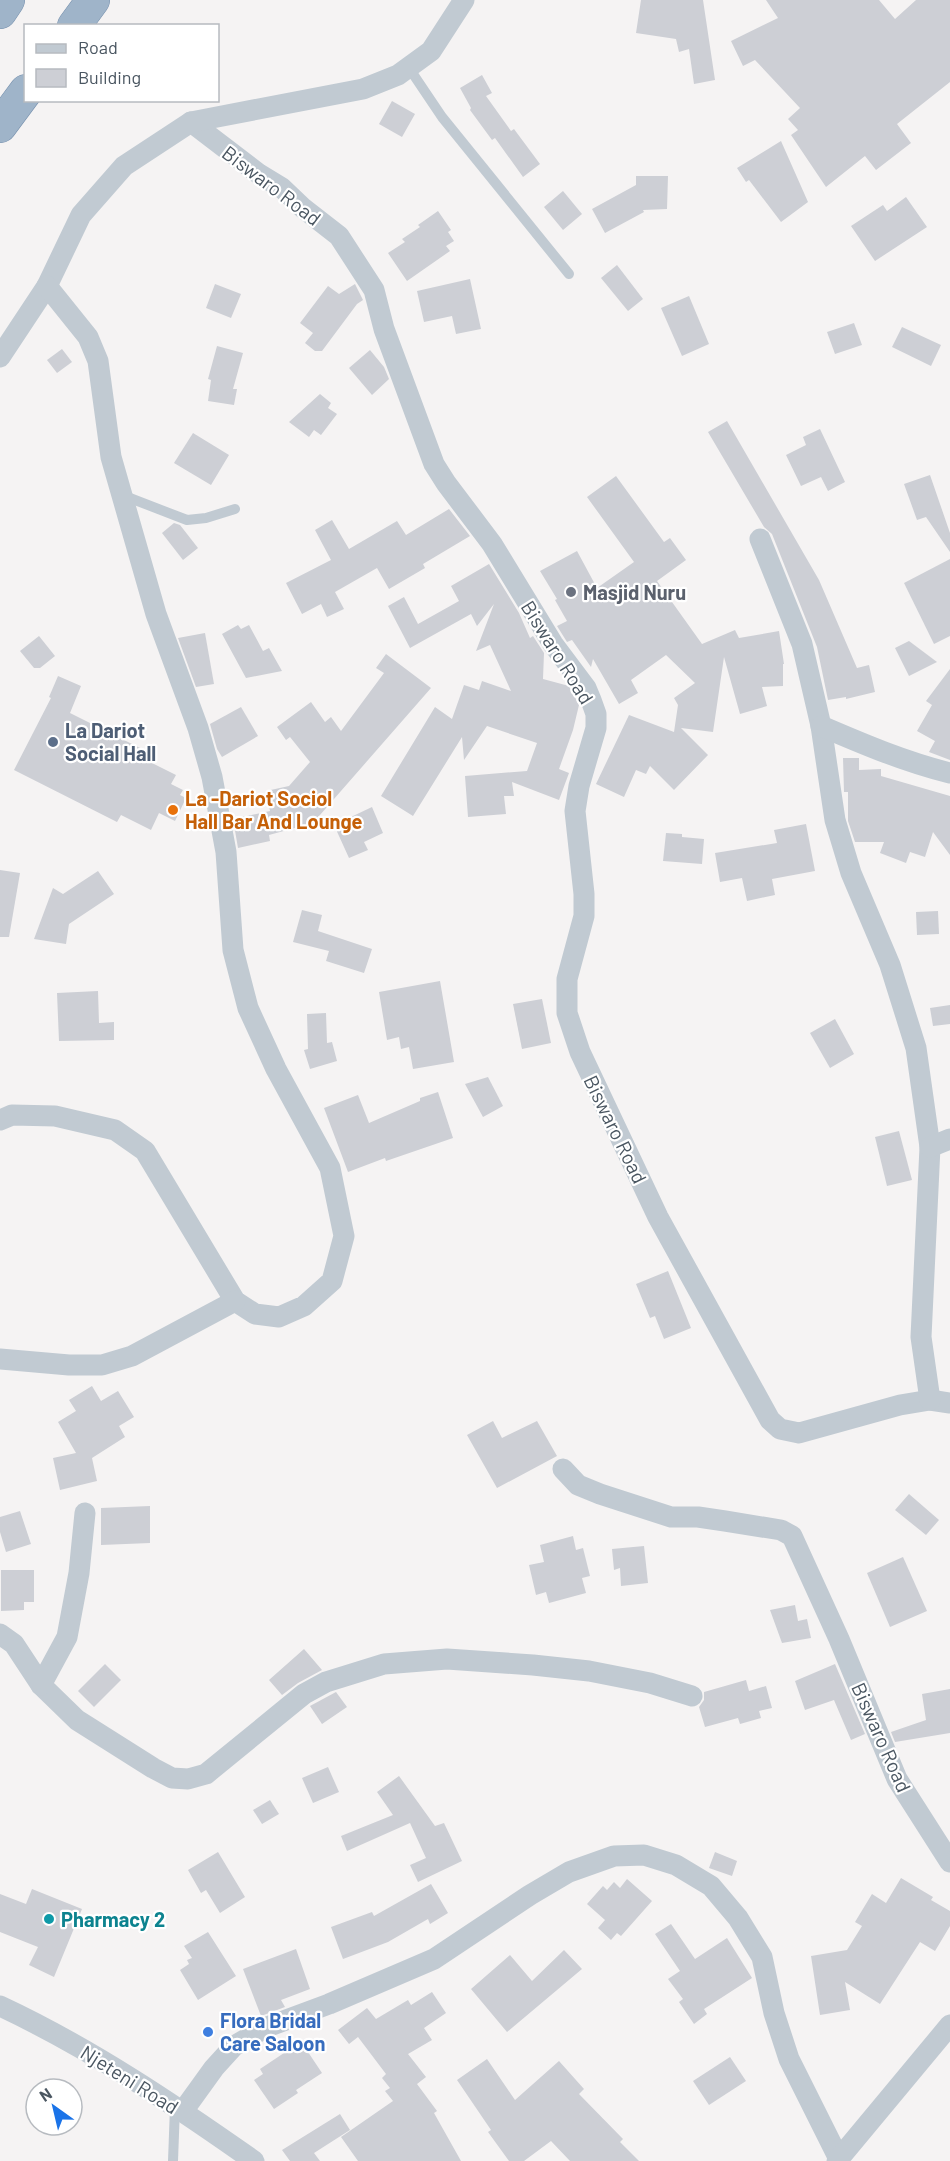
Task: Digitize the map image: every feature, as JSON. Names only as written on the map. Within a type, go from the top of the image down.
[{"type":"highway","points":[[0,12],[8,0]]},
{"type":"highway","points":[[75,24],[93,0]]},
{"type":"highway","points":[[0,126],[24,94]]},
{"type":"street","points":[[0,357],[46,285],[81,215],[124,166],[191,122],[363,89],[399,75],[431,51],[464,0]]},
{"type":"street","name":"Biswaro Road","points":[[191,122],[259,174],[282,188],[339,236],[374,290],[384,329],[434,464],[492,544],[553,644],[586,688],[596,714],[596,728],[574,811],[584,894],[584,916],[567,979],[567,1013],[579,1052],[658,1217],[770,1420],[780,1429],[799,1432],[900,1405],[940,1401]]},
{"type":"street","points":[[0,1120],[12,1115],[55,1116],[115,1130],[145,1151],[235,1301],[255,1314],[279,1317],[304,1306],[332,1281],[344,1236],[330,1168],[276,1069],[248,1008],[233,950],[226,852],[212,777],[198,728],[156,614],[111,457],[98,361],[88,337],[46,285]]},
{"type":"street","points":[[760,539],[802,644],[821,726],[835,820],[851,873],[890,965],[916,1048],[930,1147],[921,1337],[940,1401]]},
{"type":"street","points":[[821,726],[873,749],[920,766],[950,773]]},
{"type":"street","points":[[930,1147],[950,1139]]},
{"type":"street","points":[[0,1359],[69,1365],[102,1365],[132,1356],[235,1301]]},
{"type":"street","name":"Biswaro Road","points":[[563,1469],[578,1485],[671,1517],[698,1517],[725,1521],[781,1530],[792,1536],[839,1639],[897,1779],[950,1862]]},
{"type":"street","points":[[41,1685],[66,1637],[79,1573],[85,1513]]},
{"type":"street","points":[[0,1634],[14,1644],[41,1685],[77,1720],[172,1778],[189,1779],[206,1774],[304,1694],[326,1682],[384,1664],[447,1659],[533,1665],[610,1675],[650,1683],[692,1696]]},
{"type":"street","points":[[179,2109],[234,2046],[267,2027],[329,2004],[434,1959],[569,1872],[614,1856],[644,1855],[676,1865],[711,1886],[738,1918],[762,1957],[774,2013],[789,2059],[838,2160],[950,2025]]},
{"type":"street","name":"Njeteni Road","points":[[0,2006],[47,2028],[179,2109],[254,2161]]},
{"type":"lane","points":[[409,68],[442,117],[569,274]]},
{"type":"lane","points":[[122,495],[187,520],[206,518],[235,509]]},
{"type":"lane","points":[[173,2161],[179,2109]]},
{"type":"building","points":[[641,0],[703,0],[715,80],[694,84],[689,49],[679,52],[676,39],[636,33]]},
{"type":"building","points":[[766,0],[879,0],[895,19],[916,0],[950,0],[950,82],[897,124],[911,143],[876,170],[865,156],[826,187],[791,135],[798,130],[788,119],[800,108],[755,60],[743,66],[731,41],[778,18]]},
{"type":"building","points":[[482,75],[492,93],[486,96],[511,131],[514,129],[540,164],[523,177],[495,138],[492,140],[470,110],[460,88]]},
{"type":"building","points":[[392,101],[415,114],[402,137],[379,124]]},
{"type":"building","points":[[781,141],[808,202],[781,222],[749,180],[746,182],[737,168]]},
{"type":"building","points":[[636,176],[668,176],[667,209],[643,210],[644,212],[605,233],[592,209],[636,185]]},
{"type":"building","points":[[563,191],[582,214],[563,230],[544,207]]},
{"type":"building","points":[[906,197],[927,227],[875,261],[851,226],[883,205],[887,211]]},
{"type":"building","points":[[438,211],[451,230],[448,232],[454,241],[446,246],[450,251],[407,281],[388,253],[405,242],[402,239]]},
{"type":"building","points":[[617,265],[643,299],[628,311],[601,278]]},
{"type":"building","points":[[470,279],[481,329],[456,334],[452,316],[424,322],[417,291]]},
{"type":"building","points":[[215,284],[241,294],[231,318],[206,308]]},
{"type":"building","points":[[355,284],[363,300],[357,304],[322,351],[315,351],[305,343],[313,333],[300,323],[328,286],[339,294]]},
{"type":"building","points":[[689,296],[709,344],[682,356],[661,308]]},
{"type":"building","points":[[854,323],[862,345],[835,354],[827,332]]},
{"type":"building","points":[[902,327],[941,345],[931,366],[892,347]]},
{"type":"building","points":[[217,346],[243,353],[233,389],[237,389],[234,405],[208,401],[211,380],[208,379]]},
{"type":"building","points":[[62,349],[72,362],[57,373],[47,360]]},
{"type":"building","points":[[370,350],[384,367],[389,379],[372,395],[349,368]]},
{"type":"building","points":[[320,394],[331,403],[328,408],[337,414],[321,435],[314,430],[309,437],[289,422]]},
{"type":"building","points":[[727,421],[819,580],[857,668],[869,665],[875,692],[846,699],[846,697],[828,700],[817,647],[772,534],[764,527],[708,432]]},
{"type":"building","points":[[820,429],[845,482],[828,491],[821,477],[801,486],[786,455],[806,445],[803,437]]},
{"type":"building","points":[[193,433],[229,455],[211,485],[174,463]]},
{"type":"building","points":[[930,475],[950,533],[950,552],[926,517],[917,520],[904,484]]},
{"type":"building","points":[[616,476],[664,542],[670,538],[686,560],[657,581],[702,644],[735,630],[739,638],[779,631],[784,664],[783,686],[762,687],[767,706],[740,714],[724,657],[713,732],[681,728],[708,755],[674,790],[650,766],[646,774],[636,770],[624,797],[596,784],[629,715],[674,732],[678,705],[674,698],[695,683],[666,655],[631,680],[638,693],[619,704],[593,659],[591,667],[572,640],[567,642],[557,626],[567,621],[540,571],[577,551],[597,588],[634,562],[587,497]]},
{"type":"building","points":[[449,509],[470,536],[423,564],[425,568],[389,589],[377,568],[335,592],[344,609],[327,617],[321,604],[302,614],[286,583],[331,560],[315,530],[332,520],[349,549],[397,521],[406,535]]},
{"type":"building","points":[[174,523],[180,525],[198,548],[183,560],[162,533]]},
{"type":"building","points":[[950,559],[950,636],[934,644],[904,583]]},
{"type":"building","points":[[489,564],[519,613],[530,638],[533,636],[544,653],[543,679],[569,686],[579,705],[559,769],[569,773],[559,800],[512,782],[514,796],[504,796],[506,814],[468,817],[465,776],[527,771],[537,743],[487,726],[464,760],[462,737],[413,816],[381,796],[435,707],[452,719],[464,685],[479,690],[482,681],[511,691],[490,645],[476,651],[494,604],[477,626],[471,614],[410,648],[388,606],[404,597],[418,624],[459,601],[451,586]]},
{"type":"building","points":[[238,625],[241,629],[249,625],[263,651],[269,648],[282,671],[246,678],[222,634]]},
{"type":"building","points":[[205,633],[214,684],[196,687],[178,638]]},
{"type":"building","points":[[39,636],[55,656],[40,668],[34,668],[20,651]]},
{"type":"building","points":[[909,641],[937,662],[909,676],[895,648]]},
{"type":"building","points":[[386,654],[431,688],[313,823],[269,835],[270,841],[238,848],[233,819],[270,811],[266,791],[289,786],[310,762],[290,737],[286,740],[277,727],[311,702],[325,722],[331,717],[341,731],[384,673],[376,668]]},
{"type":"building","points":[[950,669],[950,760],[929,752],[935,741],[917,731],[932,705],[926,701]]},
{"type":"building","points":[[58,676],[81,686],[70,713],[152,754],[148,761],[176,775],[171,784],[183,790],[180,795],[186,798],[175,821],[159,813],[151,830],[121,815],[117,822],[14,770],[51,698],[49,697]]},
{"type":"building","points":[[241,707],[258,736],[222,757],[217,749],[210,724]]},
{"type":"building","points":[[843,758],[859,758],[859,770],[881,769],[881,776],[950,796],[950,855],[933,832],[925,857],[910,852],[906,863],[880,853],[884,842],[855,842],[848,821],[848,792],[844,792]]},
{"type":"building","points":[[372,807],[383,833],[364,842],[368,850],[349,858],[334,825]]},
{"type":"building","points":[[806,824],[815,871],[772,879],[775,895],[747,901],[742,878],[720,882],[715,853],[777,843],[774,830]]},
{"type":"building","points":[[666,833],[704,839],[702,864],[663,861]]},
{"type":"building","points":[[0,870],[20,873],[9,937],[0,937]]},
{"type":"building","points":[[98,871],[114,894],[69,924],[66,944],[34,939],[53,888],[63,894]]},
{"type":"building","points":[[302,910],[322,915],[318,931],[372,949],[364,973],[326,961],[329,951],[293,942]]},
{"type":"building","points":[[938,911],[939,934],[917,935],[916,912]]},
{"type":"building","points":[[440,981],[454,1062],[413,1069],[409,1047],[401,1049],[399,1037],[387,1040],[379,992]]},
{"type":"building","points":[[98,991],[99,1023],[114,1022],[114,1040],[59,1041],[57,993]]},
{"type":"building","points":[[542,999],[551,1043],[522,1049],[513,1004]]},
{"type":"building","points":[[950,1005],[950,1024],[933,1026],[930,1008]]},
{"type":"building","points":[[326,1013],[327,1043],[332,1042],[337,1061],[310,1069],[304,1050],[308,1049],[307,1014]]},
{"type":"building","points":[[835,1019],[854,1054],[830,1068],[810,1033]]},
{"type":"building","points":[[488,1077],[503,1106],[483,1117],[465,1084]]},
{"type":"building","points":[[438,1092],[453,1138],[386,1161],[385,1158],[348,1172],[324,1108],[358,1095],[369,1123],[420,1101],[420,1098]]},
{"type":"building","points":[[899,1131],[912,1180],[887,1186],[875,1137]]},
{"type":"building","points":[[668,1271],[691,1328],[664,1339],[655,1316],[650,1318],[636,1284]]},
{"type":"building","points":[[92,1386],[101,1401],[118,1391],[134,1417],[119,1426],[125,1437],[92,1458],[97,1481],[60,1490],[53,1458],[76,1453],[58,1422],[76,1411],[69,1400]]},
{"type":"building","points":[[493,1421],[502,1438],[537,1421],[557,1456],[497,1488],[467,1435]]},
{"type":"building","points":[[909,1494],[939,1520],[926,1535],[895,1510]]},
{"type":"building","points":[[150,1506],[150,1543],[101,1545],[101,1508]]},
{"type":"building","points":[[20,1511],[31,1544],[6,1552],[0,1532],[0,1517]]},
{"type":"building","points":[[573,1536],[576,1550],[583,1548],[590,1576],[582,1578],[586,1593],[549,1603],[546,1592],[536,1595],[529,1565],[544,1562],[540,1545]]},
{"type":"building","points":[[644,1546],[648,1583],[621,1586],[620,1568],[614,1570],[612,1549]]},
{"type":"building","points":[[903,1557],[927,1611],[890,1627],[867,1573]]},
{"type":"building","points":[[1,1570],[34,1570],[34,1602],[24,1602],[24,1610],[1,1611]]},
{"type":"building","points":[[795,1605],[798,1621],[807,1619],[811,1638],[782,1643],[770,1610]]},
{"type":"building","points":[[304,1649],[322,1670],[282,1695],[269,1680]]},
{"type":"building","points":[[105,1664],[121,1680],[94,1707],[78,1691]]},
{"type":"building","points":[[835,1664],[865,1734],[851,1740],[834,1700],[805,1710],[795,1681]]},
{"type":"building","points":[[746,1680],[749,1691],[766,1686],[772,1708],[759,1711],[761,1718],[740,1724],[738,1718],[705,1727],[699,1707],[704,1700],[704,1692]]},
{"type":"building","points":[[950,1689],[950,1733],[895,1742],[891,1732],[926,1720],[922,1694]]},
{"type":"building","points":[[336,1692],[347,1707],[322,1724],[310,1706]]},
{"type":"building","points":[[328,1767],[339,1792],[313,1803],[302,1778]]},
{"type":"building","points":[[399,1776],[435,1826],[444,1823],[462,1861],[418,1882],[410,1865],[426,1858],[410,1823],[347,1851],[341,1836],[393,1815],[377,1792]]},
{"type":"building","points":[[270,1800],[279,1814],[262,1824],[253,1810]]},
{"type":"building","points":[[218,1852],[245,1897],[220,1913],[206,1890],[201,1893],[188,1870]]},
{"type":"building","points":[[715,1852],[737,1861],[732,1876],[709,1868]]},
{"type":"building","points":[[901,1878],[933,1897],[931,1900],[950,1911],[950,1926],[935,1951],[920,1942],[880,2004],[845,1982],[850,2010],[820,2015],[811,1956],[847,1950],[862,1926],[855,1922],[872,1894],[886,1903]]},
{"type":"building","points":[[627,1879],[652,1901],[621,1936],[617,1933],[611,1940],[598,1928],[605,1920],[587,1904],[603,1886],[607,1890],[614,1882],[620,1888]]},
{"type":"building","points":[[431,1884],[448,1913],[430,1924],[428,1919],[388,1942],[343,1959],[331,1927],[372,1912],[374,1916]]},
{"type":"building","points":[[32,1889],[82,1909],[54,1977],[29,1965],[38,1947],[0,1932],[0,1894],[26,1904]]},
{"type":"building","points":[[671,1924],[695,1959],[727,1938],[752,1978],[704,2009],[707,2014],[694,2024],[679,2002],[683,1999],[668,1979],[680,1971],[655,1934]]},
{"type":"building","points":[[208,1932],[236,1976],[198,2000],[180,1970],[189,1964],[187,1960],[192,1958],[184,1946]]},
{"type":"building","points":[[296,1949],[310,1989],[281,2000],[285,2007],[261,2016],[243,1969]]},
{"type":"building","points":[[564,1950],[582,1969],[507,2032],[471,1989],[510,1955],[532,1981]]},
{"type":"building","points":[[432,1992],[446,2013],[424,2028],[432,2040],[408,2054],[426,2077],[417,2084],[437,2111],[434,2113],[461,2161],[358,2161],[341,2137],[393,2101],[385,2091],[390,2088],[382,2078],[386,2074],[358,2037],[349,2044],[338,2030],[367,2008],[376,2019],[408,2000],[411,2005]]},
{"type":"building","points":[[299,2043],[302,2047],[304,2046],[322,2073],[296,2090],[298,2093],[274,2109],[254,2080],[263,2074],[260,2069]]},
{"type":"building","points":[[730,2057],[746,2081],[709,2105],[693,2081]]},
{"type":"building","points":[[487,2059],[515,2100],[559,2061],[584,2089],[579,2094],[623,2139],[620,2142],[639,2161],[570,2161],[551,2141],[524,2161],[509,2161],[488,2132],[491,2130],[457,2080]]},
{"type":"building","points":[[340,2114],[350,2130],[314,2153],[320,2161],[290,2161],[282,2150]]},
{"type":"place","name":"Masjid Nuru","points":[[571,592]]},
{"type":"place","name":"La Dariot Social Hall","points":[[53,742]]},
{"type":"place","name":"La -Dariot Sociol Hall Bar And Lounge","points":[[173,810]]},
{"type":"place","name":"Pharmacy 2","points":[[49,1919]]},
{"type":"place","name":"Flora Bridal Care Saloon","points":[[208,2032]]}]
